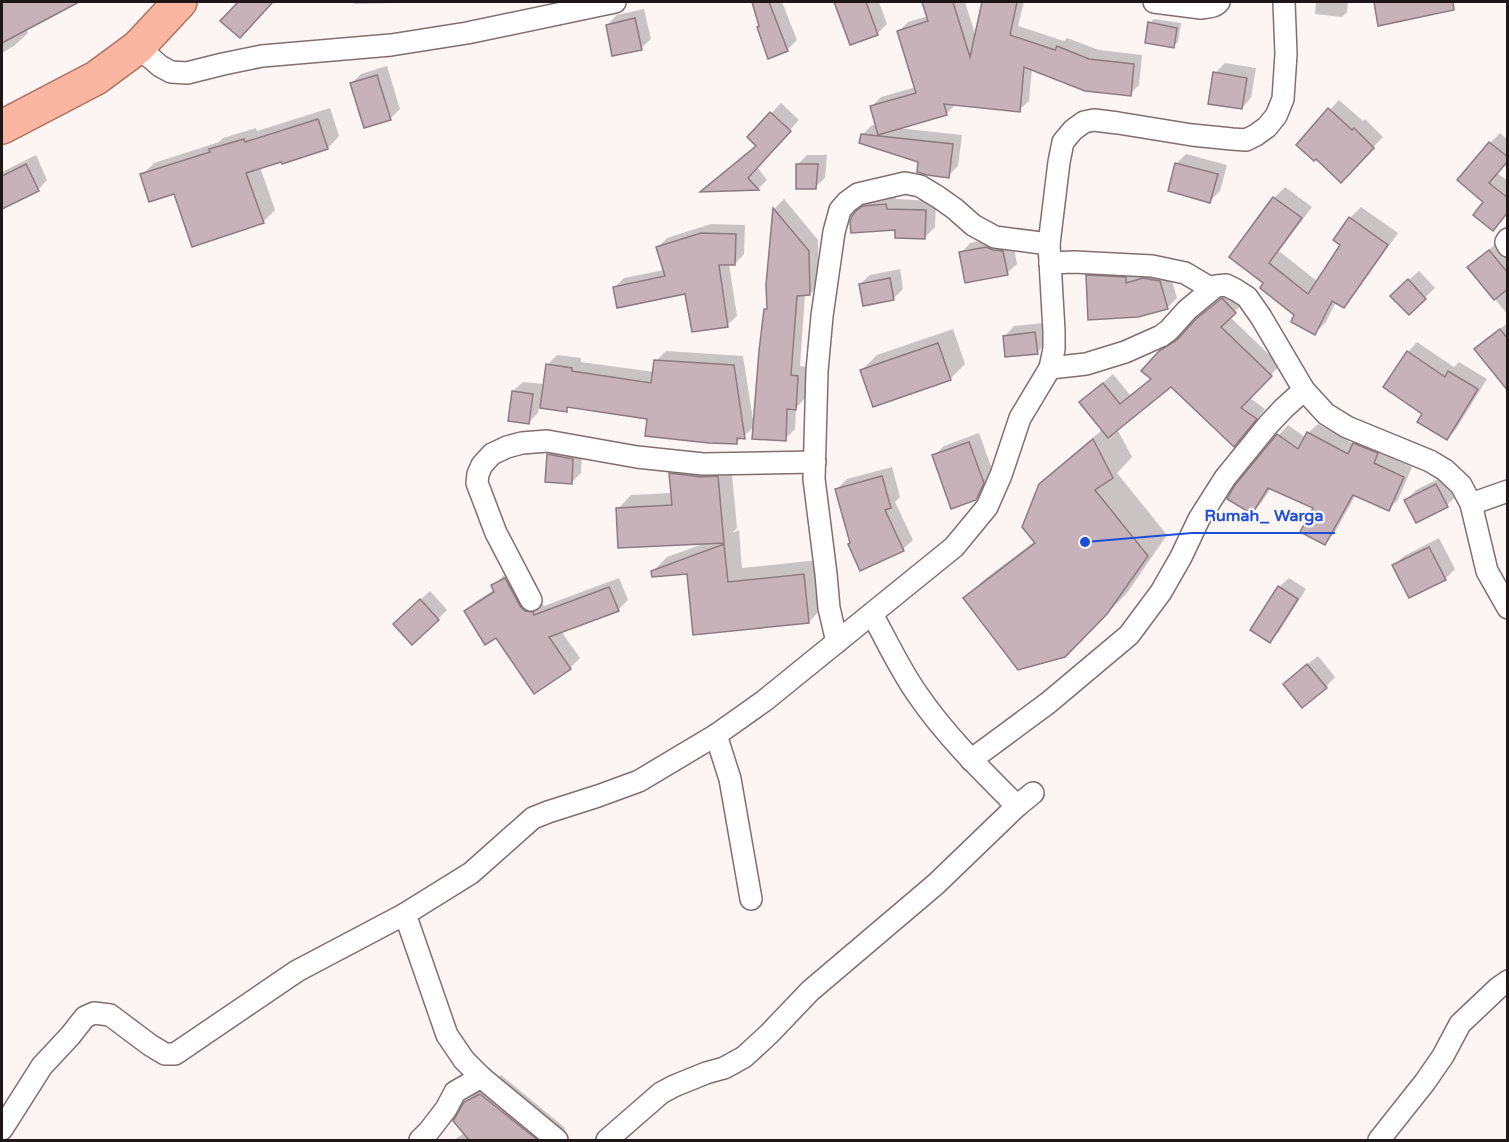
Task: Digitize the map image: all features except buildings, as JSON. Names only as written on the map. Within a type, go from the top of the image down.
[{"type":"highway","points":[[2,127],[96,78],[138,47],[180,2]]},
{"type":"street","points":[[138,47],[160,66],[171,72],[187,73],[262,56],[391,45],[467,33],[615,2]]},
{"type":"street","points":[[1154,2],[1201,8],[1220,2]]},
{"type":"street","points":[[2,1129],[42,1066],[85,1017],[94,1012],[110,1015],[165,1054],[175,1054],[297,971],[405,914],[471,873],[533,818],[639,781],[716,735],[764,701],[954,547],[987,507],[1001,475],[1020,418],[1050,368],[1054,349],[1054,331],[1049,254],[1063,142],[1084,122],[1094,120],[1232,139],[1246,140],[1256,135],[1267,128],[1276,116],[1283,99],[1286,54],[1284,2]]},
{"type":"street","points":[[837,642],[830,608],[814,479],[817,370],[822,316],[834,232],[840,210],[847,202],[858,194],[905,183],[920,186],[955,209],[973,225],[995,237],[1074,262],[1152,266],[1185,273],[1212,289]]},
{"type":"street","points":[[1508,239],[1506,243],[1508,246]]},
{"type":"street","points":[[1050,368],[1086,364],[1125,352],[1161,336],[1212,289],[1226,285],[1247,297],[1261,316],[1304,390],[1326,414],[1347,428],[1431,460],[1461,485],[1471,504],[1487,572],[1508,608]]},
{"type":"street","points":[[971,760],[1048,703],[1128,635],[1161,592],[1199,519],[1226,478],[1268,424],[1304,390]]},
{"type":"street","points":[[531,600],[496,533],[477,483],[482,465],[492,454],[522,442],[547,441],[703,464],[815,462]]},
{"type":"street","points":[[1471,504],[1508,491]]},
{"type":"street","points":[[872,614],[917,693],[938,721],[971,760],[1017,806]]},
{"type":"street","points":[[716,735],[730,779],[751,899]]},
{"type":"street","points":[[608,1140],[661,1093],[706,1073],[724,1068],[744,1057],[770,1034],[810,991],[936,884],[1033,793]]},
{"type":"street","points":[[405,914],[447,1035],[464,1059],[481,1077],[557,1140]]},
{"type":"street","points":[[1379,1140],[1425,1082],[1443,1056],[1460,1024],[1508,981]]},
{"type":"street","points":[[420,1140],[446,1108],[454,1092],[481,1077]]},
{"type":"place","name":"Rumah_ Warga","points":[[1085,542]]}]
